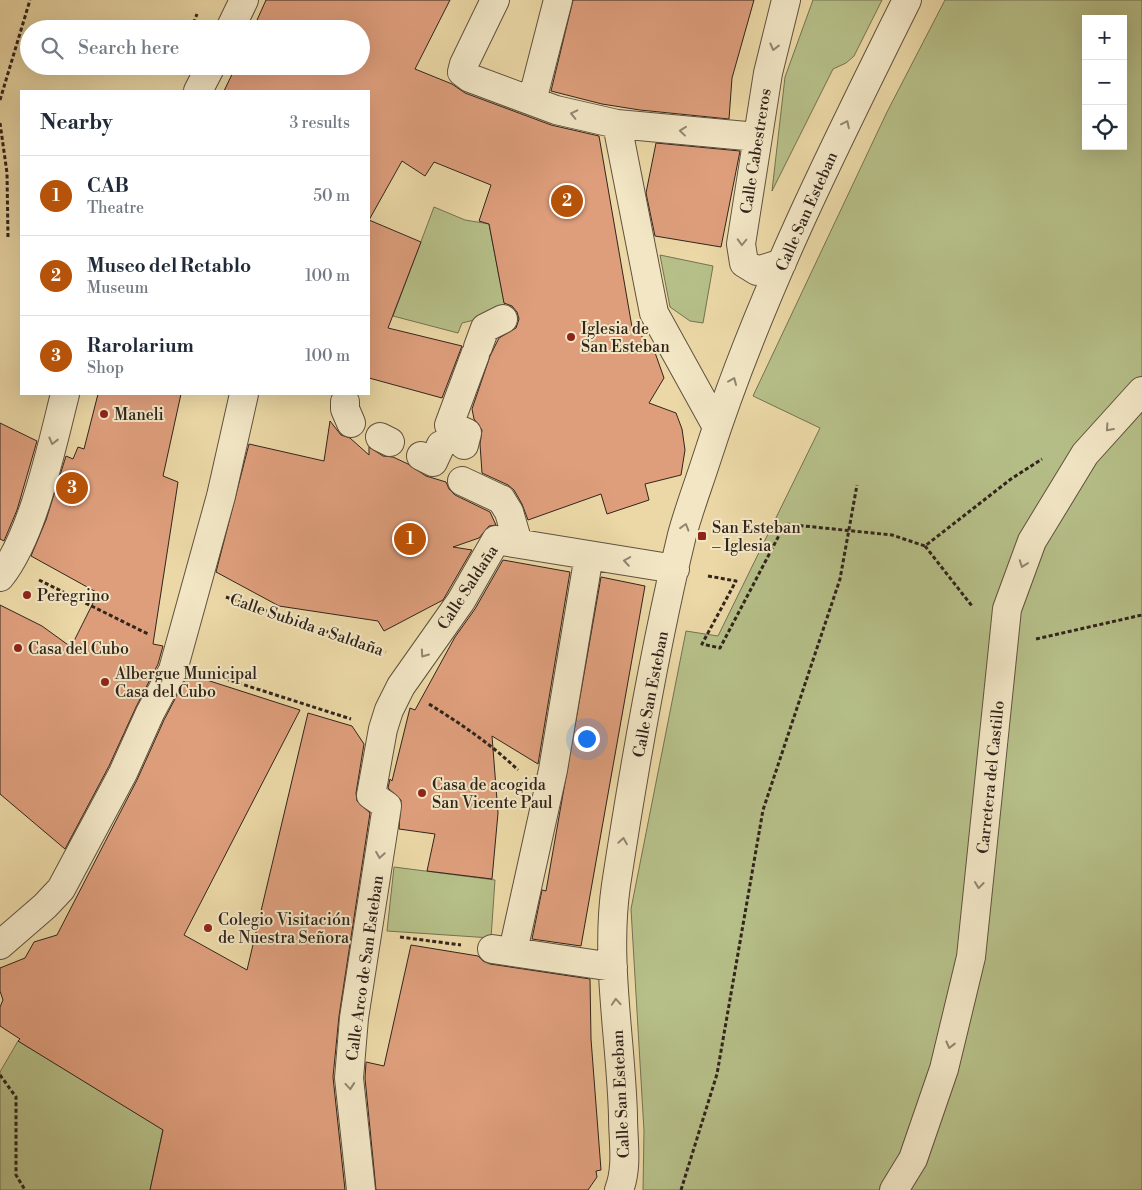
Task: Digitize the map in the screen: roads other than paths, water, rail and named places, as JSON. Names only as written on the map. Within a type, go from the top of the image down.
[{"type":"street","points":[[234,20],[244,0]]},
{"type":"street","name":"Calle Cabestreros","points":[[495,0],[464,64],[462,72],[470,78],[556,110],[617,124],[744,136]]},
{"type":"street","points":[[532,101],[558,0]]},
{"type":"street","name":"Calle Cabestreros","points":[[782,263],[758,271],[744,263],[741,244],[744,136],[768,74],[786,0]]},
{"type":"street","name":"Calle San Esteban","points":[[619,1190],[624,1176],[622,1093],[613,966],[613,905],[645,709],[683,534],[727,394],[782,263],[834,149],[907,0]]},
{"type":"street","points":[[199,90],[206,75]]},
{"type":"street","points":[[617,124],[654,312],[717,427]]},
{"type":"street","points":[[503,319],[485,328],[476,351],[418,445],[499,498],[509,512],[518,543]]},
{"type":"street","name":"Carretera del Castillo","points":[[894,1190],[913,1159],[944,1069],[972,956],[1007,609],[1032,542],[1085,454],[1142,392]]},
{"type":"street","points":[[5,571],[25,530],[46,469],[65,395]]},
{"type":"street","points":[[0,945],[45,906],[61,889],[123,774],[150,713],[173,670],[221,496],[244,395]]},
{"type":"street","name":"Calle Saldaña","points":[[387,806],[371,796],[383,729],[389,710],[401,686],[461,601],[496,540],[675,569]]},
{"type":"street","points":[[589,555],[544,782],[502,949],[613,966]]},
{"type":"street","name":"Calle Arco de San Esteban","points":[[361,1190],[349,1078],[354,1018],[387,806]]},
{"type":"place","name":"Museo del Retablo","points":[[567,201]]},
{"type":"place","name":"Iglesia de San Esteban","points":[[571,337]]},
{"type":"place","name":"Maneli","points":[[104,414]]},
{"type":"place","name":"Rarolarium","points":[[72,488]]},
{"type":"place","name":"San Esteban – Iglesia","points":[[702,536]]},
{"type":"place","name":"CAB","points":[[410,539]]},
{"type":"place","name":"Peregrino","points":[[27,595]]},
{"type":"place","name":"Casa del Cubo","points":[[18,648]]},
{"type":"place","name":"Albergue Municipal Casa del Cubo","points":[[105,682]]},
{"type":"place","name":"Casa de acogida San Vicente Paul","points":[[422,793]]},
{"type":"place","name":"Colegio Visitación de Nuestra Señora","points":[[208,928]]}]
